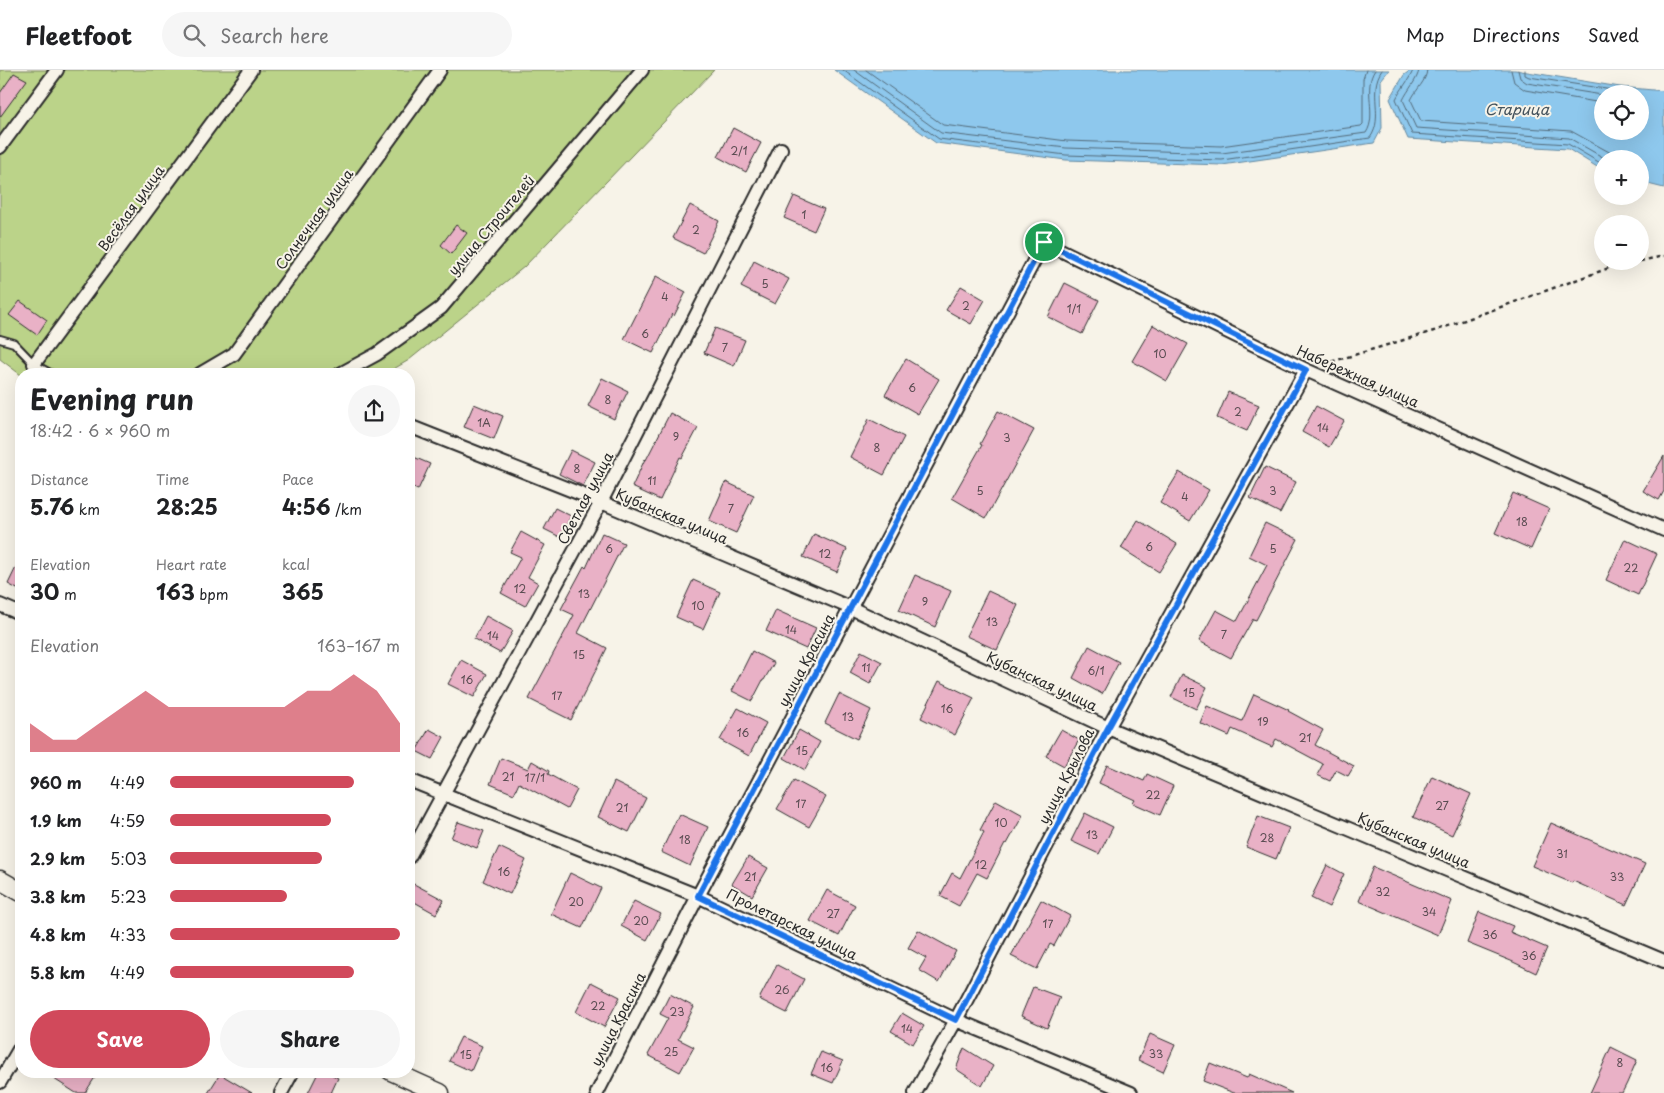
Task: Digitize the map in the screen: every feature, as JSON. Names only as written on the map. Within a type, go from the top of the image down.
[{"type":"street","points":[[0,147],[57,70]]},
{"type":"street","name":"Весёлая улица","points":[[34,364],[251,70]]},
{"type":"street","name":"Солнечная улица","points":[[210,368],[234,354],[440,70]]},
{"type":"street","name":"улица Строителей","points":[[351,368],[377,354],[441,308],[642,70]]},
{"type":"street","name":"Светлая улица","points":[[415,846],[601,502],[781,149]]},
{"type":"street","name":"Набережная улица","points":[[1044,242],[1306,370],[1664,530]]},
{"type":"street","name":"улица Красина","points":[[597,1093],[698,896],[1044,242]]},
{"type":"street","name":"улица Крылова","points":[[915,1093],[956,1020],[1108,728],[1306,370]]},
{"type":"street","name":"Кубанская улица","points":[[415,428],[601,502],[851,608],[1108,728],[1664,962]]},
{"type":"street","points":[[0,605],[15,611]]},
{"type":"street","name":"Пролетарская улица","points":[[415,782],[698,896],[956,1020],[1131,1093]]},
{"type":"street","points":[[0,880],[15,889]]},
{"type":"street","points":[[0,1082],[15,1056]]},
{"type":"street","points":[[281,1093],[289,1078]]},
{"type":"street","points":[[407,1078],[440,1093]]},
{"type":"lane","points":[[0,339],[14,343],[34,364],[41,368]]},
{"type":"path","points":[[1649,259],[1664,256]]},
{"type":"path","points":[[1306,370],[1437,330],[1603,270]]},
{"type":"green space","points":[[0,70],[714,70],[524,267],[409,360],[395,368],[15,368],[15,370],[0,359]]},
{"type":"water","points":[[834,70],[1389,70],[1381,80],[1382,128],[1374,143],[1222,165],[1066,160],[936,143]]},
{"type":"water","name":"Старица","points":[[1411,70],[1515,70],[1608,85],[1594,85],[1594,140],[1649,140],[1649,90],[1664,91],[1664,188],[1649,184],[1649,150],[1594,150],[1594,165],[1568,149],[1408,139],[1390,99],[1404,75]]},
{"type":"building","points":[[14,73],[27,80],[0,117],[0,93]]},
{"type":"building","points":[[733,128],[761,143],[746,172],[718,157]]},
{"type":"building","points":[[794,196],[824,209],[814,231],[784,218]]},
{"type":"building","points":[[690,205],[719,221],[703,253],[673,238]]},
{"type":"building","points":[[456,225],[467,233],[451,254],[441,245]]},
{"type":"building","points":[[754,261],[789,279],[775,304],[741,287]]},
{"type":"building","points":[[656,276],[686,292],[674,316],[672,314],[653,353],[624,339]]},
{"type":"building","points":[[1065,283],[1099,300],[1082,334],[1048,317]]},
{"type":"building","points":[[961,286],[985,300],[971,324],[946,310]]},
{"type":"building","points":[[20,301],[47,320],[37,335],[9,315]]},
{"type":"building","points":[[1153,325],[1188,344],[1167,381],[1132,361]]},
{"type":"building","points":[[715,328],[745,340],[734,366],[704,353]]},
{"type":"building","points":[[906,359],[939,379],[918,414],[885,395]]},
{"type":"building","points":[[602,378],[628,391],[614,419],[588,406]]},
{"type":"building","points":[[1228,392],[1259,405],[1247,431],[1217,418]]},
{"type":"building","points":[[474,404],[503,416],[494,439],[464,427]]},
{"type":"building","points":[[1316,406],[1344,421],[1329,447],[1302,432]]},
{"type":"building","points":[[998,411],[1034,430],[986,518],[952,498],[982,445],[980,444]]},
{"type":"building","points":[[670,413],[698,428],[682,458],[680,457],[660,500],[632,487]]},
{"type":"building","points":[[869,419],[904,437],[884,475],[850,457]]},
{"type":"building","points":[[571,450],[595,462],[583,486],[559,474]]},
{"type":"building","points":[[1664,456],[1664,491],[1659,500],[1643,491]]},
{"type":"building","points":[[415,458],[430,464],[418,490],[415,489]]},
{"type":"building","points":[[1265,467],[1296,482],[1280,513],[1250,498]]},
{"type":"building","points":[[1179,472],[1209,490],[1190,521],[1160,503]]},
{"type":"building","points":[[726,482],[754,495],[736,533],[709,521]]},
{"type":"building","points":[[1513,493],[1549,509],[1531,549],[1495,533]]},
{"type":"building","points":[[555,508],[571,516],[560,537],[544,529]]},
{"type":"building","points":[[1138,520],[1177,544],[1159,572],[1121,548]]},
{"type":"building","points":[[1265,523],[1298,539],[1256,620],[1253,619],[1231,658],[1199,641],[1216,610],[1237,621],[1267,565],[1249,556]]},
{"type":"building","points":[[521,532],[545,545],[528,577],[538,583],[525,606],[501,593],[521,557],[510,552]]},
{"type":"building","points":[[602,533],[624,543],[578,633],[607,648],[571,720],[529,699],[574,615],[561,609],[584,566],[586,568]]},
{"type":"building","points":[[814,534],[847,549],[837,572],[803,557]]},
{"type":"building","points":[[1625,539],[1657,554],[1638,595],[1606,580]]},
{"type":"building","points":[[15,569],[15,588],[8,584]]},
{"type":"building","points":[[915,575],[951,591],[935,627],[899,610]]},
{"type":"building","points":[[693,580],[720,592],[703,629],[676,617]]},
{"type":"building","points":[[988,591],[1018,605],[997,650],[966,636]]},
{"type":"building","points":[[776,610],[816,628],[806,649],[766,631]]},
{"type":"building","points":[[486,616],[513,631],[500,653],[474,639]]},
{"type":"building","points":[[1089,646],[1119,662],[1102,694],[1073,678]]},
{"type":"building","points":[[752,651],[774,663],[752,701],[732,691]]},
{"type":"building","points":[[861,651],[882,662],[870,684],[850,673]]},
{"type":"building","points":[[461,660],[487,674],[474,697],[448,684]]},
{"type":"building","points":[[1182,675],[1207,687],[1196,709],[1171,697]]},
{"type":"building","points":[[939,681],[974,698],[955,735],[921,718]]},
{"type":"building","points":[[839,694],[871,710],[857,739],[825,723]]},
{"type":"building","points":[[1254,694],[1289,710],[1323,730],[1315,745],[1354,766],[1348,776],[1336,770],[1330,781],[1317,775],[1323,764],[1276,739],[1272,747],[1232,729],[1229,736],[1200,723],[1207,706],[1242,721]]},
{"type":"building","points":[[738,708],[766,723],[749,756],[720,740]]},
{"type":"building","points":[[429,729],[444,737],[432,759],[416,751]]},
{"type":"building","points":[[799,730],[820,742],[805,770],[784,758]]},
{"type":"building","points":[[1061,730],[1079,740],[1064,766],[1046,756]]},
{"type":"building","points":[[501,758],[528,769],[532,761],[549,771],[548,774],[577,790],[567,809],[519,783],[514,794],[490,784]]},
{"type":"building","points":[[1107,765],[1144,781],[1147,774],[1173,786],[1160,815],[1133,803],[1135,800],[1099,783]]},
{"type":"building","points":[[1432,776],[1471,794],[1452,835],[1413,817]]},
{"type":"building","points":[[794,780],[826,797],[809,827],[777,809]]},
{"type":"building","points":[[614,782],[646,798],[629,832],[598,817]]},
{"type":"building","points":[[996,800],[1023,815],[1007,844],[1005,843],[987,878],[977,873],[959,906],[940,896],[952,873],[960,878],[984,832],[980,830]]},
{"type":"building","points":[[1085,813],[1113,827],[1099,854],[1071,841]]},
{"type":"building","points":[[679,814],[708,827],[690,866],[661,852]]},
{"type":"building","points":[[1258,816],[1289,828],[1276,859],[1246,847]]},
{"type":"building","points":[[458,822],[484,831],[477,848],[451,838]]},
{"type":"building","points":[[1551,823],[1645,864],[1626,905],[1573,881],[1572,883],[1532,866]]},
{"type":"building","points":[[499,847],[526,860],[510,894],[483,881]]},
{"type":"building","points":[[748,857],[768,868],[752,896],[732,884]]},
{"type":"building","points":[[1327,865],[1344,874],[1329,907],[1311,898]]},
{"type":"building","points":[[1373,867],[1452,901],[1438,935],[1359,901]]},
{"type":"building","points":[[570,873],[601,888],[582,928],[551,914]]},
{"type":"building","points":[[415,885],[444,900],[436,914],[415,902]]},
{"type":"building","points":[[827,890],[855,905],[839,936],[810,921]]},
{"type":"building","points":[[1041,900],[1070,916],[1054,946],[1050,944],[1037,969],[1011,956]]},
{"type":"building","points":[[634,901],[661,914],[647,940],[621,926]]},
{"type":"building","points":[[1479,912],[1513,926],[1510,932],[1547,948],[1536,973],[1467,943]]},
{"type":"building","points":[[918,930],[956,951],[939,982],[919,970],[926,958],[908,948]]},
{"type":"building","points":[[777,965],[804,979],[787,1013],[759,999]]},
{"type":"building","points":[[591,982],[620,997],[604,1027],[576,1012]]},
{"type":"building","points":[[1033,987],[1060,997],[1047,1028],[1021,1016]]},
{"type":"building","points":[[670,994],[694,1007],[678,1039],[694,1047],[680,1072],[648,1055],[668,1018],[660,1014]]},
{"type":"building","points":[[902,1013],[924,1026],[913,1044],[891,1031]]},
{"type":"building","points":[[1150,1034],[1175,1045],[1163,1072],[1138,1060]]},
{"type":"building","points":[[461,1037],[482,1046],[471,1071],[449,1061]]},
{"type":"building","points":[[1611,1047],[1637,1060],[1627,1083],[1622,1093],[1590,1093]]},
{"type":"building","points":[[964,1048],[993,1066],[982,1086],[956,1069]]},
{"type":"building","points":[[821,1052],[843,1061],[833,1083],[811,1074]]},
{"type":"building","points":[[1210,1063],[1247,1078],[1249,1074],[1292,1093],[1234,1093],[1203,1081]]},
{"type":"building","points":[[95,1078],[85,1093],[76,1093],[54,1079]]},
{"type":"building","points":[[217,1078],[227,1078],[252,1093],[208,1093]]},
{"type":"building","points":[[316,1078],[338,1078],[331,1093],[308,1093]]},
{"type":"route","points":[[1044,242],[1306,370],[1108,728],[956,1020],[698,896],[1044,242]]}]
